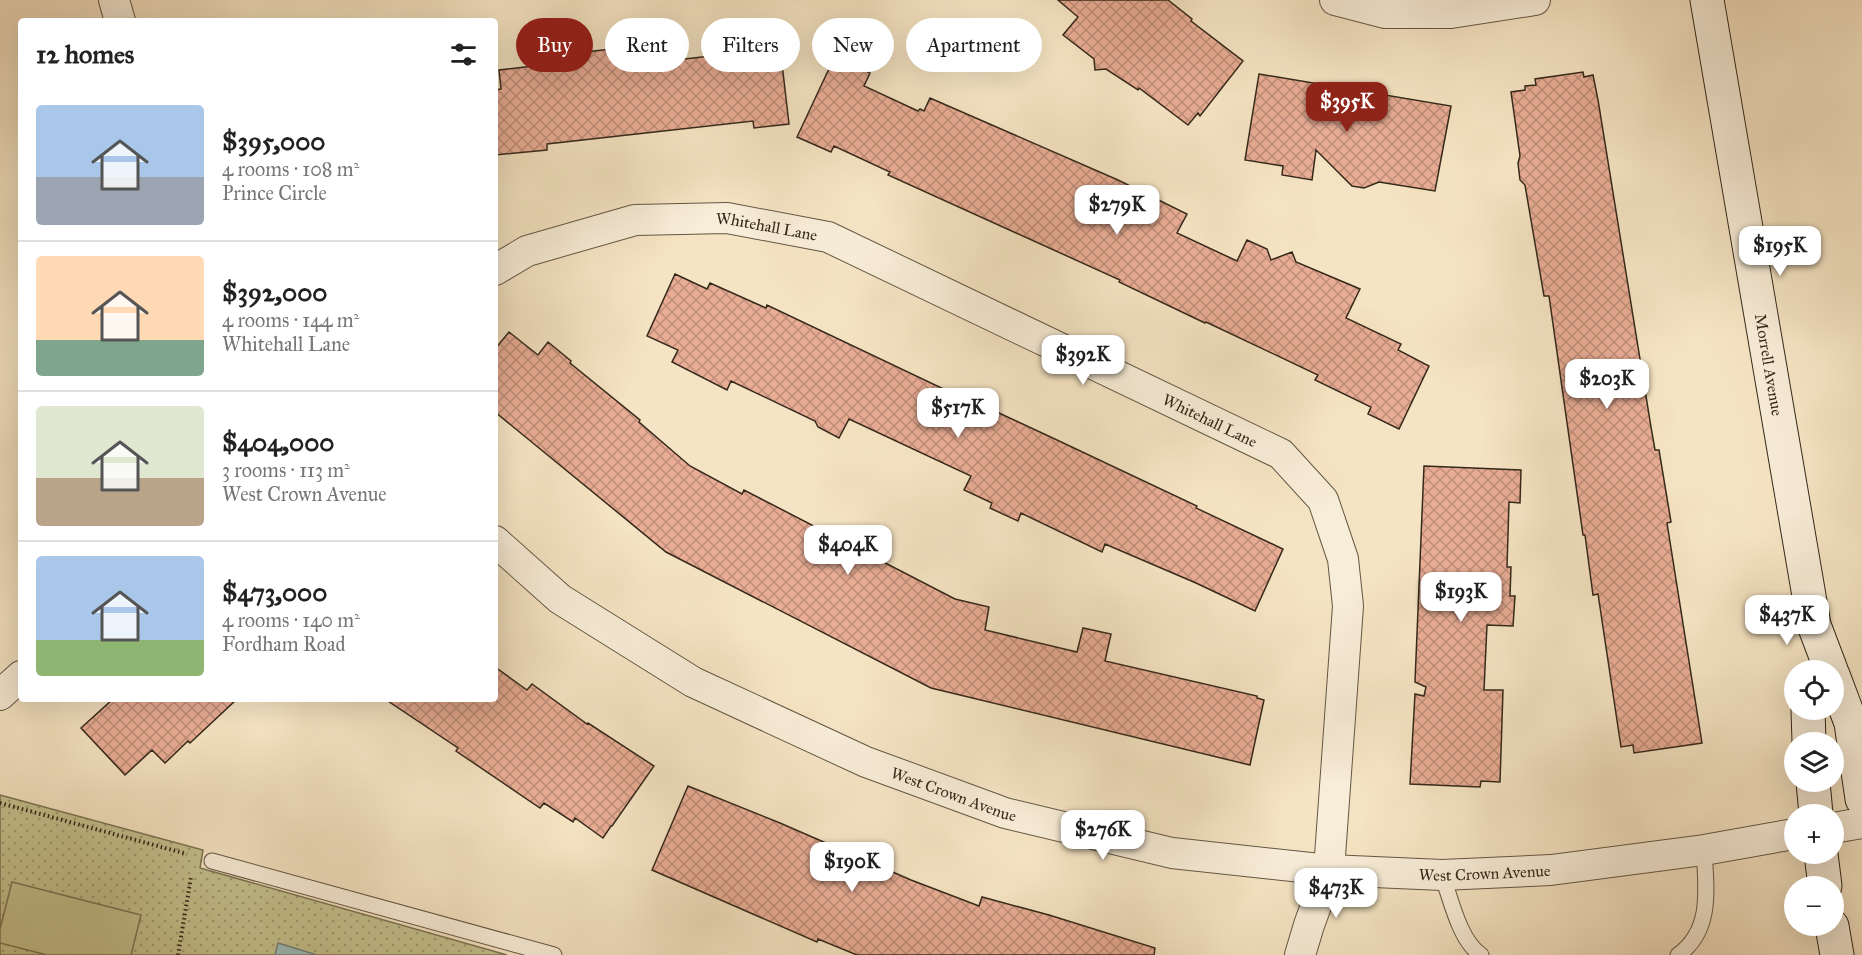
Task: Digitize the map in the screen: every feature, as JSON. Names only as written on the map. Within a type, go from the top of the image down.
[{"type":"street","points":[[114,0],[119,18]]},
{"type":"street","points":[[1335,0],[1385,14],[1451,13],[1535,0]]},
{"type":"street","name":"Morrell Avenue","points":[[1707,0],[1814,624],[1827,660]]},
{"type":"street","name":"Whitehall Lane","points":[[498,268],[527,251],[635,220],[727,218],[828,237],[1281,454],[1323,500],[1342,559],[1348,606],[1329,870],[1300,955]]},
{"type":"street","name":"West Crown Avenue","points":[[498,544],[560,599],[693,682],[866,762],[1005,813],[1173,854],[1329,870],[1442,875],[1551,870],[1704,850],[1784,836]]},
{"type":"street","name":"Morrell Avenue","points":[[1812,660],[1814,624]]},
{"type":"street","points":[[1844,704],[1851,723],[1862,800]]},
{"type":"street","points":[[1844,826],[1862,823]]},
{"type":"street","points":[[1834,936],[1837,955]]},
{"type":"lane","points":[[1678,955],[1689,946],[1703,923],[1706,901],[1704,850]]},
{"type":"lane","points":[[212,861],[554,955]]},
{"type":"lane","points":[[1442,875],[1463,934],[1468,944],[1481,955]]},
{"type":"path","points":[[0,803],[194,856]]},
{"type":"path","points":[[178,955],[193,867]]},
{"type":"shaded area","points":[[0,795],[203,850],[200,868],[507,955],[0,955]]},
{"type":"shaded area","points":[[12,882],[141,915],[131,955],[47,955],[0,943],[0,929]]},
{"type":"water","points":[[278,943],[317,955],[275,955]]},
{"type":"building","points":[[1058,0],[1168,0],[1243,61],[1200,116],[1198,113],[1188,125],[1139,88],[1138,90],[1106,69],[1095,70],[1094,59],[1063,35],[1078,17]]},
{"type":"building","points":[[605,50],[605,72],[689,72],[689,58],[701,57],[701,72],[783,72],[789,124],[754,128],[753,121],[547,144],[547,150],[498,155],[498,90],[501,89],[499,70],[516,68],[516,72],[593,72],[593,51]]},
{"type":"building","points":[[827,72],[868,72],[870,73],[864,86],[918,111],[920,109],[924,111],[930,98],[1118,180],[1187,214],[1177,233],[1237,261],[1247,240],[1267,249],[1271,260],[1292,252],[1296,262],[1360,289],[1346,318],[1401,344],[1398,350],[1429,366],[1399,429],[1368,414],[1371,407],[1315,380],[1318,375],[1119,282],[1120,280],[888,175],[890,172],[834,146],[831,152],[797,137]]},
{"type":"building","points":[[1583,72],[1584,77],[1593,75],[1598,100],[1651,427],[1655,450],[1659,450],[1671,522],[1667,523],[1702,743],[1634,753],[1633,745],[1621,747],[1598,594],[1593,595],[1585,535],[1583,535],[1549,296],[1544,296],[1525,185],[1520,180],[1518,163],[1520,156],[1511,92],[1525,90],[1525,86],[1536,85],[1535,79]]},
{"type":"building","points":[[1259,74],[1451,106],[1435,191],[1379,182],[1364,188],[1352,186],[1316,150],[1312,180],[1282,175],[1283,166],[1245,160]]},
{"type":"building","points":[[675,274],[707,289],[710,283],[766,308],[767,305],[1197,506],[1196,508],[1283,549],[1255,611],[1105,544],[1102,552],[1021,513],[1018,521],[990,508],[992,503],[964,490],[971,476],[849,419],[839,438],[818,427],[815,421],[731,381],[727,390],[672,362],[678,350],[647,336]]},
{"type":"building","points":[[509,332],[538,355],[548,342],[690,466],[742,494],[744,490],[955,599],[989,607],[985,630],[1077,652],[1083,628],[1111,634],[1105,661],[1257,696],[1264,700],[1250,765],[931,688],[666,552],[498,414],[498,345]]},
{"type":"building","points":[[1424,466],[1521,470],[1520,503],[1509,502],[1507,567],[1511,567],[1510,596],[1515,596],[1513,626],[1487,625],[1484,690],[1503,690],[1500,782],[1481,781],[1480,787],[1410,784],[1415,694],[1424,696],[1426,687],[1415,682]]},
{"type":"building","points":[[498,669],[527,690],[532,684],[587,724],[654,766],[603,838],[575,818],[573,822],[544,803],[540,808],[456,751],[458,748],[389,702],[498,702]]},
{"type":"building","points":[[110,702],[234,702],[165,763],[152,750],[125,775],[81,728]]},
{"type":"building","points":[[688,786],[911,880],[979,906],[982,897],[1049,915],[1155,948],[1154,955],[857,955],[818,939],[817,942],[652,870]]}]
